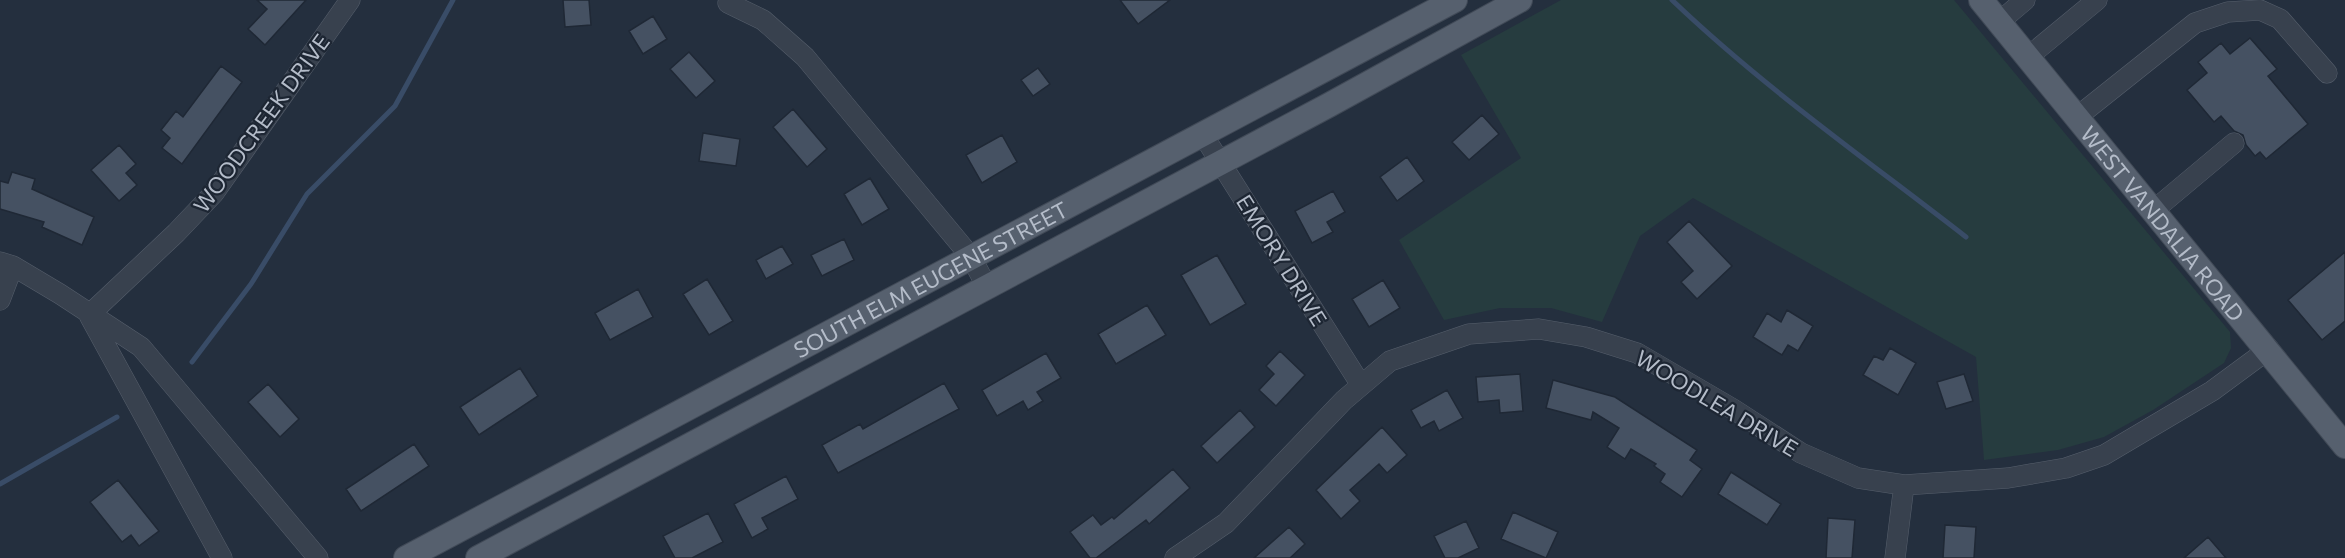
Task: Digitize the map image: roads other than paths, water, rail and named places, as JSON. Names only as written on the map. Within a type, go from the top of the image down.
[{"type":"main road","name":"SOUTH ELM EUGENE STREET","points":[[406,558],[1455,0]]},
{"type":"main road","name":"SOUTH ELM EUGENE STREET","points":[[478,558],[1221,163],[1520,0]]},
{"type":"main road","name":"WEST VANDALIA ROAD","points":[[1981,0],[2344,441]]},
{"type":"street","name":"WOODCREEK DRIVE","points":[[89,315],[176,233],[214,193],[350,0]]},
{"type":"street","points":[[1999,22],[2025,0]]},
{"type":"street","points":[[2028,57],[2097,0]]},
{"type":"street","points":[[728,3],[763,20],[805,57],[971,257],[987,287]]},
{"type":"street","points":[[2077,117],[2195,23],[2228,12],[2260,10],[2280,19],[2327,73]]},
{"type":"street","name":"EMORY DRIVE","points":[[1203,135],[1361,385]]},
{"type":"street","points":[[2154,210],[2234,143]]},
{"type":"street","points":[[0,300],[6,264],[60,294],[141,347],[318,558]]},
{"type":"street","points":[[89,315],[222,558]]},
{"type":"street","name":"WOODLEA DRIVE","points":[[1175,558],[1226,523],[1361,385],[1390,361],[1469,334],[1539,329],[1586,337],[1637,353],[1801,453],[1858,478],[1904,485],[2008,478],[2066,468],[2104,455],[2212,392],[2269,349]]},
{"type":"street","points":[[1895,558],[1904,485]]},
{"type":"waterway","points":[[192,362],[251,284],[307,194],[395,106],[453,0]]},
{"type":"waterway","points":[[1672,0],[1779,93],[1966,237]]},
{"type":"waterway","points":[[0,484],[117,417]]}]
